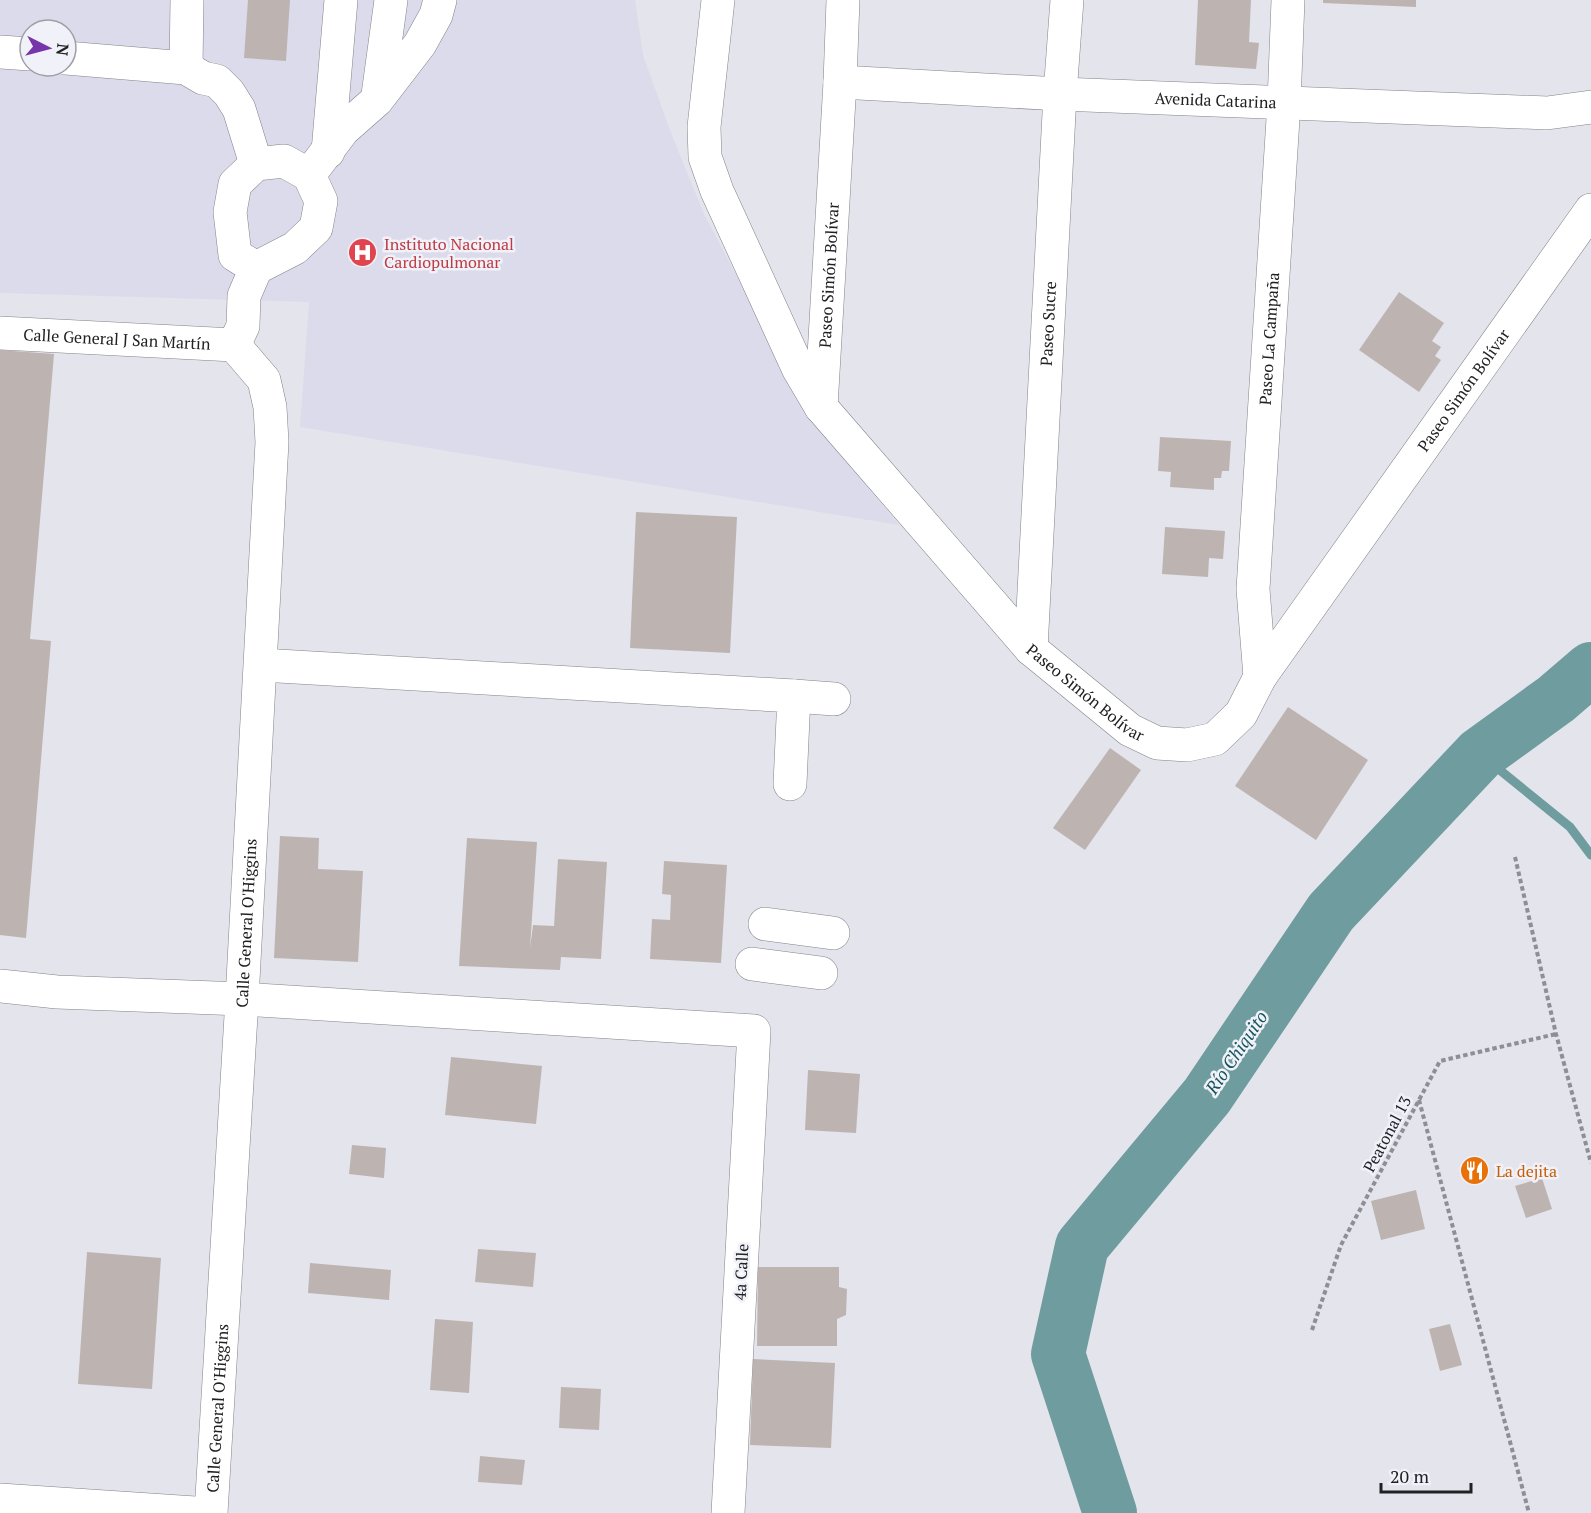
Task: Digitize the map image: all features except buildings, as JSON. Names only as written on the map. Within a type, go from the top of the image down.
[{"type":"street","points":[[186,68],[187,0]]},
{"type":"street","points":[[234,345],[243,326],[244,296],[256,268],[294,248],[315,228],[321,201],[318,163],[341,0]]},
{"type":"street","points":[[377,100],[391,0]]},
{"type":"street","points":[[318,163],[343,130],[377,100],[420,44],[436,15],[440,0]]},
{"type":"street","points":[[718,0],[704,127],[705,157],[717,191],[798,368],[821,407]]},
{"type":"street","name":"Paseo Simón Bolívar","points":[[843,0],[821,407],[1031,649],[1130,730],[1157,743],[1187,745],[1215,740],[1241,714],[1260,677],[1591,210]]},
{"type":"street","name":"Paseo Sucre","points":[[1031,649],[1067,0]]},
{"type":"street","name":"Paseo La Campaña","points":[[1260,677],[1253,589],[1284,103],[1288,0]]},
{"type":"street","points":[[0,52],[18,53]]},
{"type":"street","points":[[78,59],[186,68],[203,78],[217,81],[229,93],[239,109],[256,164]]},
{"type":"street","name":"Avenida Catarina","points":[[840,82],[1060,94],[1547,113],[1591,107]]},
{"type":"street","points":[[256,268],[236,255],[230,212],[235,184],[256,164],[284,161],[318,163]]},
{"type":"street","name":"Calle General J San Martín","points":[[0,333],[234,345]]},
{"type":"street","name":"Calle General O'Higgins","points":[[211,1513],[243,999],[272,442],[270,407],[264,380],[234,345]]},
{"type":"street","points":[[261,666],[834,699]]},
{"type":"street","points":[[790,784],[794,696]]},
{"type":"street","points":[[765,924],[833,933]]},
{"type":"street","points":[[752,964],[821,974]]},
{"type":"street","points":[[0,986],[57,992],[243,999]]},
{"type":"street","name":"4a Calle","points":[[243,999],[754,1031],[728,1513]]},
{"type":"street","points":[[0,1500],[195,1513]]},
{"type":"path","points":[[1515,857],[1556,1034],[1591,1163]]},
{"type":"path","name":"Peatonal 13","points":[[1312,1330],[1341,1245],[1440,1061],[1556,1034]]},
{"type":"path","points":[[1419,1100],[1529,1513]]},
{"type":"shaded area","name":"Instituto Nacional Cardiopulmonar","points":[[0,0],[635,0],[643,55],[704,214],[813,420],[899,525],[300,427],[309,302],[0,293]]},
{"type":"waterway","name":"Río Chiquito","points":[[1110,1513],[1058,1354],[1082,1246],[1207,1096],[1331,912],[1480,754],[1556,699],[1591,669]]},
{"type":"waterway","points":[[1480,754],[1570,827],[1591,855]]},
{"type":"place","name":"Instituto Nacional Cardiopulmonar","points":[[363,253]]},
{"type":"place","name":"La dejita","points":[[1475,1171]]}]
